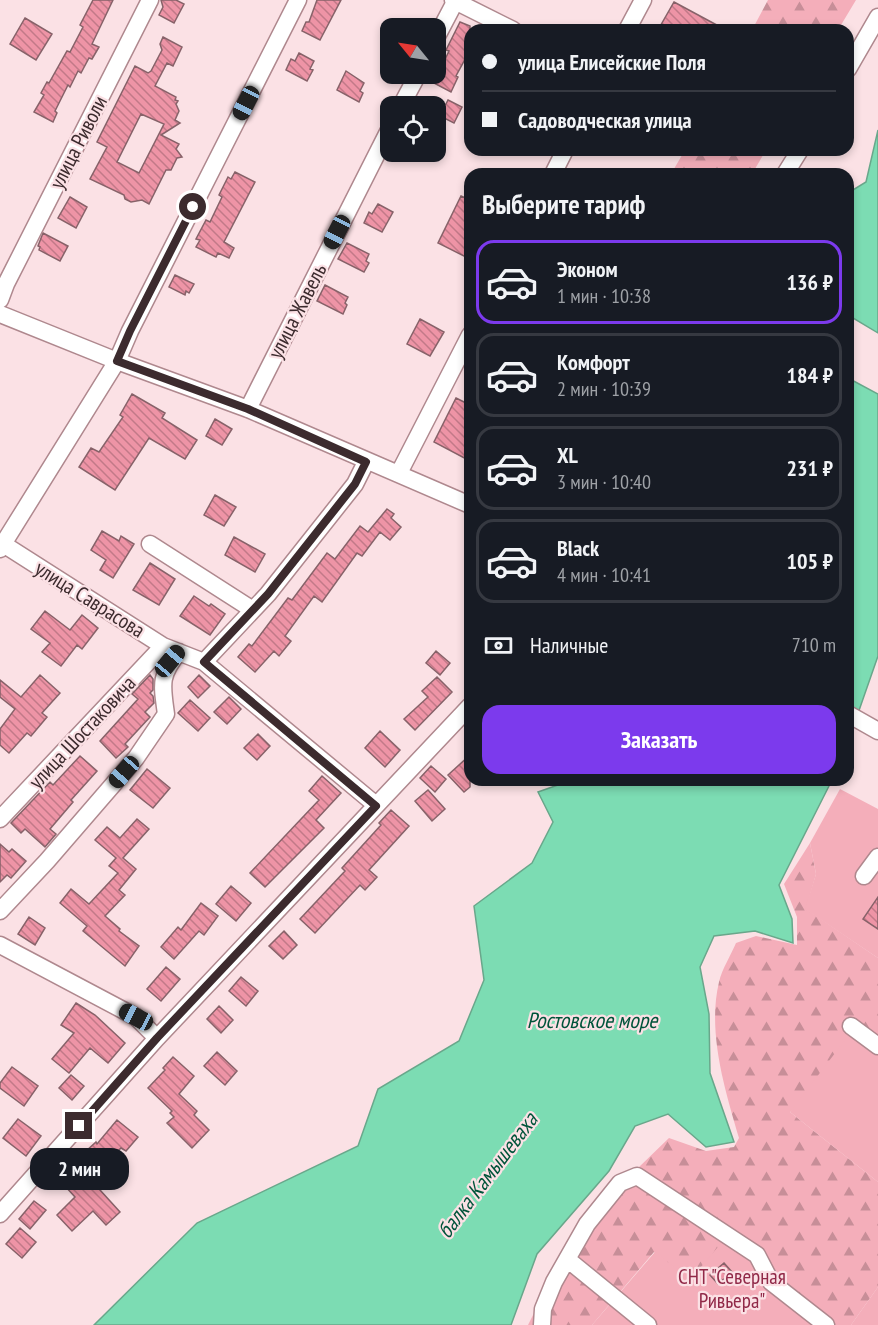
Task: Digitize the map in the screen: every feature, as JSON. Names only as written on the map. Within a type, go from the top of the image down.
[{"type":"street","name":"улица Риволи","points":[[3,292],[150,0]]},
{"type":"street","points":[[1,545],[117,361],[130,331],[298,0]]},
{"type":"street","points":[[446,18],[455,0],[501,24]]},
{"type":"street","points":[[630,24],[642,0]]},
{"type":"street","points":[[854,59],[878,17]]},
{"type":"street","name":"улица Жавель","points":[[250,403],[380,148]]},
{"type":"street","points":[[0,314],[117,361],[250,403],[366,462],[402,467],[464,502]]},
{"type":"street","points":[[402,467],[464,347]]},
{"type":"street","points":[[204,662],[268,594],[355,484],[366,462]]},
{"type":"street","points":[[150,544],[253,610]]},
{"type":"street","name":"улица Саврасова","points":[[1,545],[171,649],[204,662],[376,806]]},
{"type":"street","points":[[0,911],[47,861],[136,758],[166,714],[161,682],[170,661],[171,649]]},
{"type":"street","name":"улица Шостаковича","points":[[0,819],[171,649]]},
{"type":"street","points":[[0,1214],[157,1038],[464,712]]},
{"type":"street","points":[[854,717],[878,731]]},
{"type":"street","points":[[864,876],[878,857]]},
{"type":"street","points":[[0,945],[136,1017],[157,1038]]},
{"type":"street","points":[[851,1026],[878,1046]]},
{"type":"street","points":[[542,1325],[543,1309],[554,1282],[587,1224],[621,1183],[637,1176],[758,1255],[771,1282],[826,1325]]},
{"type":"street","points":[[567,1259],[648,1325]]},
{"type":"green space","points":[[768,0],[856,0],[842,24],[755,24]]},
{"type":"green space","points":[[682,156],[762,156],[756,168],[674,168]]},
{"type":"green space","points":[[840,789],[878,809],[878,958],[805,909],[816,874],[810,843]]},
{"type":"green space","points":[[810,843],[816,874],[806,909],[878,958],[878,1041],[790,1112],[878,1182],[878,1287],[851,1325],[829,1325],[690,1281],[654,1252],[592,1325],[528,1325],[540,1301],[608,1197],[669,1138],[706,1151],[734,1147],[739,1138],[723,1081],[716,1041],[716,1001],[719,982],[736,943],[756,936],[797,945],[797,917],[784,884]]},
{"type":"green space","points":[[855,1027],[878,1041],[878,1182],[790,1112]]},
{"type":"green space","name":"СНТ \"Северная Ривьера\"","points":[[728,1235],[829,1325],[592,1325],[655,1252],[690,1280]]},
{"type":"green space","points":[[878,1287],[878,1325],[851,1325]]},
{"type":"water","points":[[878,130],[878,333],[854,319],[854,189],[866,182]]},
{"type":"water","points":[[854,381],[878,394],[878,656],[854,725]]},
{"type":"water","name":"Ростовское море","points":[[555,786],[829,786],[779,885],[792,919],[793,943],[755,931],[714,936],[700,967],[709,1014],[710,1073],[734,1142],[706,1147],[668,1114],[635,1126],[609,1171],[537,1254],[511,1325],[94,1325],[197,1223],[358,1146],[378,1089],[459,1041],[484,980],[474,906],[532,863],[553,822],[538,792]]},
{"type":"building","points":[[93,0],[113,0],[92,44],[99,47],[92,59],[89,58],[81,73],[78,71],[70,87],[68,85],[55,111],[57,113],[53,122],[34,112],[44,95],[41,93],[47,82],[49,83],[67,51],[70,52]]},
{"type":"building","points":[[161,0],[176,0],[184,4],[174,23],[159,15],[163,7]]},
{"type":"building","points":[[317,0],[341,0],[320,40],[302,31],[306,22],[309,22]]},
{"type":"building","points":[[674,2],[715,24],[661,24]]},
{"type":"building","points":[[25,18],[52,34],[36,60],[10,44]]},
{"type":"building","points":[[460,22],[465,24],[464,61],[451,92],[436,84],[446,84],[446,57],[449,51],[446,50]]},
{"type":"building","points":[[163,37],[182,47],[173,66],[167,63],[155,86],[176,97],[175,100],[178,101],[176,104],[179,111],[175,120],[180,123],[161,135],[179,144],[176,149],[182,157],[177,158],[171,170],[166,170],[149,204],[142,200],[131,202],[125,199],[124,195],[90,179],[107,147],[97,142],[135,66],[148,73],[151,71],[162,50],[160,44]],"holes":[[[141,114],[164,124],[139,173],[117,162]]]},
{"type":"building","points":[[299,53],[314,61],[310,69],[313,70],[307,81],[286,70],[291,59],[295,61]]},
{"type":"building","points":[[346,71],[364,83],[360,91],[363,93],[359,102],[337,90]]},
{"type":"building","points":[[448,100],[462,107],[454,123],[446,119]]},
{"type":"building","points":[[235,172],[255,182],[224,242],[234,248],[229,258],[218,253],[216,257],[196,247],[200,240],[196,239],[206,220],[210,222],[222,197],[219,195],[228,177],[231,179]]},
{"type":"building","points":[[461,196],[464,197],[464,256],[438,243]]},
{"type":"building","points":[[70,197],[87,207],[76,228],[58,218]]},
{"type":"building","points":[[378,204],[393,212],[382,232],[364,223],[369,212],[372,214]]},
{"type":"building","points":[[43,233],[68,246],[60,261],[39,250],[38,246]]},
{"type":"building","points":[[347,243],[369,254],[366,261],[369,263],[364,272],[338,259]]},
{"type":"building","points":[[175,275],[194,284],[189,293],[186,291],[185,295],[169,287]]},
{"type":"building","points":[[325,285],[348,297],[343,314],[317,301]]},
{"type":"building","points":[[420,319],[444,332],[430,356],[407,344]]},
{"type":"building","points":[[132,394],[165,413],[162,418],[197,440],[185,459],[149,438],[115,490],[79,467],[91,448],[99,452],[123,417],[120,415]]},
{"type":"building","points":[[456,398],[464,402],[464,458],[434,442]]},
{"type":"building","points":[[215,419],[232,429],[222,445],[206,436]]},
{"type":"building","points":[[215,495],[236,507],[224,526],[204,515]]},
{"type":"building","points":[[387,509],[394,514],[391,518],[401,527],[390,540],[380,532],[362,556],[357,553],[322,602],[314,596],[285,636],[291,641],[279,656],[274,651],[255,672],[238,657],[249,644],[252,646],[288,598],[292,600],[327,553],[335,559],[360,526],[368,532]]},
{"type":"building","points":[[102,531],[119,541],[121,536],[134,544],[113,578],[100,570],[106,560],[91,550]]},
{"type":"building","points":[[234,537],[265,554],[255,572],[225,555]]},
{"type":"building","points":[[150,563],[175,579],[159,605],[133,590]]},
{"type":"building","points":[[194,596],[225,614],[210,635],[180,616]]},
{"type":"building","points":[[45,611],[70,630],[82,615],[98,628],[82,649],[77,645],[61,666],[42,652],[50,643],[31,629]]},
{"type":"building","points":[[436,651],[450,663],[440,675],[426,663]]},
{"type":"building","points":[[40,675],[60,693],[42,713],[47,717],[31,736],[27,733],[9,753],[0,745],[0,729],[15,709],[0,697],[0,680],[21,697]]},
{"type":"building","points":[[150,675],[153,679],[153,690],[150,693],[154,703],[145,712],[150,717],[125,744],[128,747],[116,758],[100,741],[138,699],[132,694]]},
{"type":"building","points":[[199,675],[210,686],[198,698],[188,687]]},
{"type":"building","points":[[437,677],[452,692],[415,730],[404,719],[428,697],[422,691]]},
{"type":"building","points":[[229,697],[241,709],[227,724],[214,712]]},
{"type":"building","points":[[190,700],[210,718],[198,731],[178,713]]},
{"type":"building","points":[[380,731],[400,750],[385,767],[365,748]]},
{"type":"building","points":[[258,734],[270,746],[257,760],[244,748]]},
{"type":"building","points":[[80,756],[97,771],[71,800],[73,802],[50,829],[56,834],[45,847],[25,829],[21,833],[11,823],[50,782],[53,785]]},
{"type":"building","points":[[464,760],[464,786],[470,787],[464,792],[448,775]]},
{"type":"building","points":[[431,766],[446,779],[435,792],[420,778]]},
{"type":"building","points":[[147,769],[170,788],[153,808],[130,790]]},
{"type":"building","points":[[322,776],[341,793],[316,820],[324,828],[265,887],[250,873],[319,800],[309,791]]},
{"type":"building","points":[[428,790],[445,809],[432,821],[415,801]]},
{"type":"building","points":[[391,810],[409,826],[369,870],[377,877],[365,890],[360,885],[315,933],[300,919],[345,871],[342,868],[381,825],[379,823]]},
{"type":"building","points":[[137,819],[149,829],[123,858],[136,869],[119,890],[125,895],[105,916],[120,929],[119,931],[139,946],[125,966],[83,931],[87,926],[60,903],[71,889],[89,904],[118,873],[109,866],[116,858],[95,840],[107,827],[120,838]]},
{"type":"building","points":[[0,844],[9,852],[12,849],[26,861],[11,878],[7,875],[0,882]]},
{"type":"building","points":[[231,886],[251,903],[236,921],[216,904]]},
{"type":"building","points":[[878,897],[878,929],[863,919]]},
{"type":"building","points":[[201,903],[218,916],[204,935],[199,931],[174,959],[161,947],[178,927],[181,930]]},
{"type":"building","points":[[29,917],[45,928],[35,945],[18,934]]},
{"type":"building","points":[[284,931],[297,945],[283,959],[269,946]]},
{"type":"building","points":[[166,967],[180,979],[161,1001],[147,989]]},
{"type":"building","points":[[241,977],[258,991],[246,1006],[229,991]]},
{"type":"building","points":[[76,1003],[95,1015],[125,1043],[108,1063],[90,1048],[69,1073],[52,1059],[74,1033],[61,1025]]},
{"type":"building","points":[[219,1006],[233,1020],[221,1033],[207,1019]]},
{"type":"building","points":[[217,1052],[237,1071],[225,1085],[204,1066]]},
{"type":"building","points":[[173,1057],[194,1076],[179,1094],[197,1111],[194,1115],[209,1130],[192,1148],[167,1123],[174,1117],[170,1113],[172,1111],[148,1088],[165,1070],[163,1068]]},
{"type":"building","points":[[12,1067],[38,1086],[24,1106],[0,1088],[0,1083]]},
{"type":"building","points":[[71,1075],[84,1086],[72,1100],[59,1088]]},
{"type":"building","points":[[18,1119],[41,1136],[26,1156],[3,1138]]},
{"type":"building","points":[[117,1120],[138,1137],[126,1151],[121,1148],[90,1179],[120,1212],[106,1225],[93,1211],[72,1231],[57,1215],[75,1197],[65,1186],[93,1160],[85,1152],[96,1142],[97,1144]]},
{"type":"building","points":[[34,1201],[46,1210],[30,1229],[19,1219]]},
{"type":"building","points":[[20,1228],[36,1242],[22,1258],[6,1244]]},
{"type":"building","points":[[724,1263],[732,1272],[718,1284],[710,1275]]},
{"type":"route","points":[[79,1126],[157,1038],[376,806],[204,662],[268,594],[355,484],[366,462],[248,409],[117,361],[193,207]]},
{"type":"water label","name":"балка Камышеваха","points":[[487,1175]]}]
